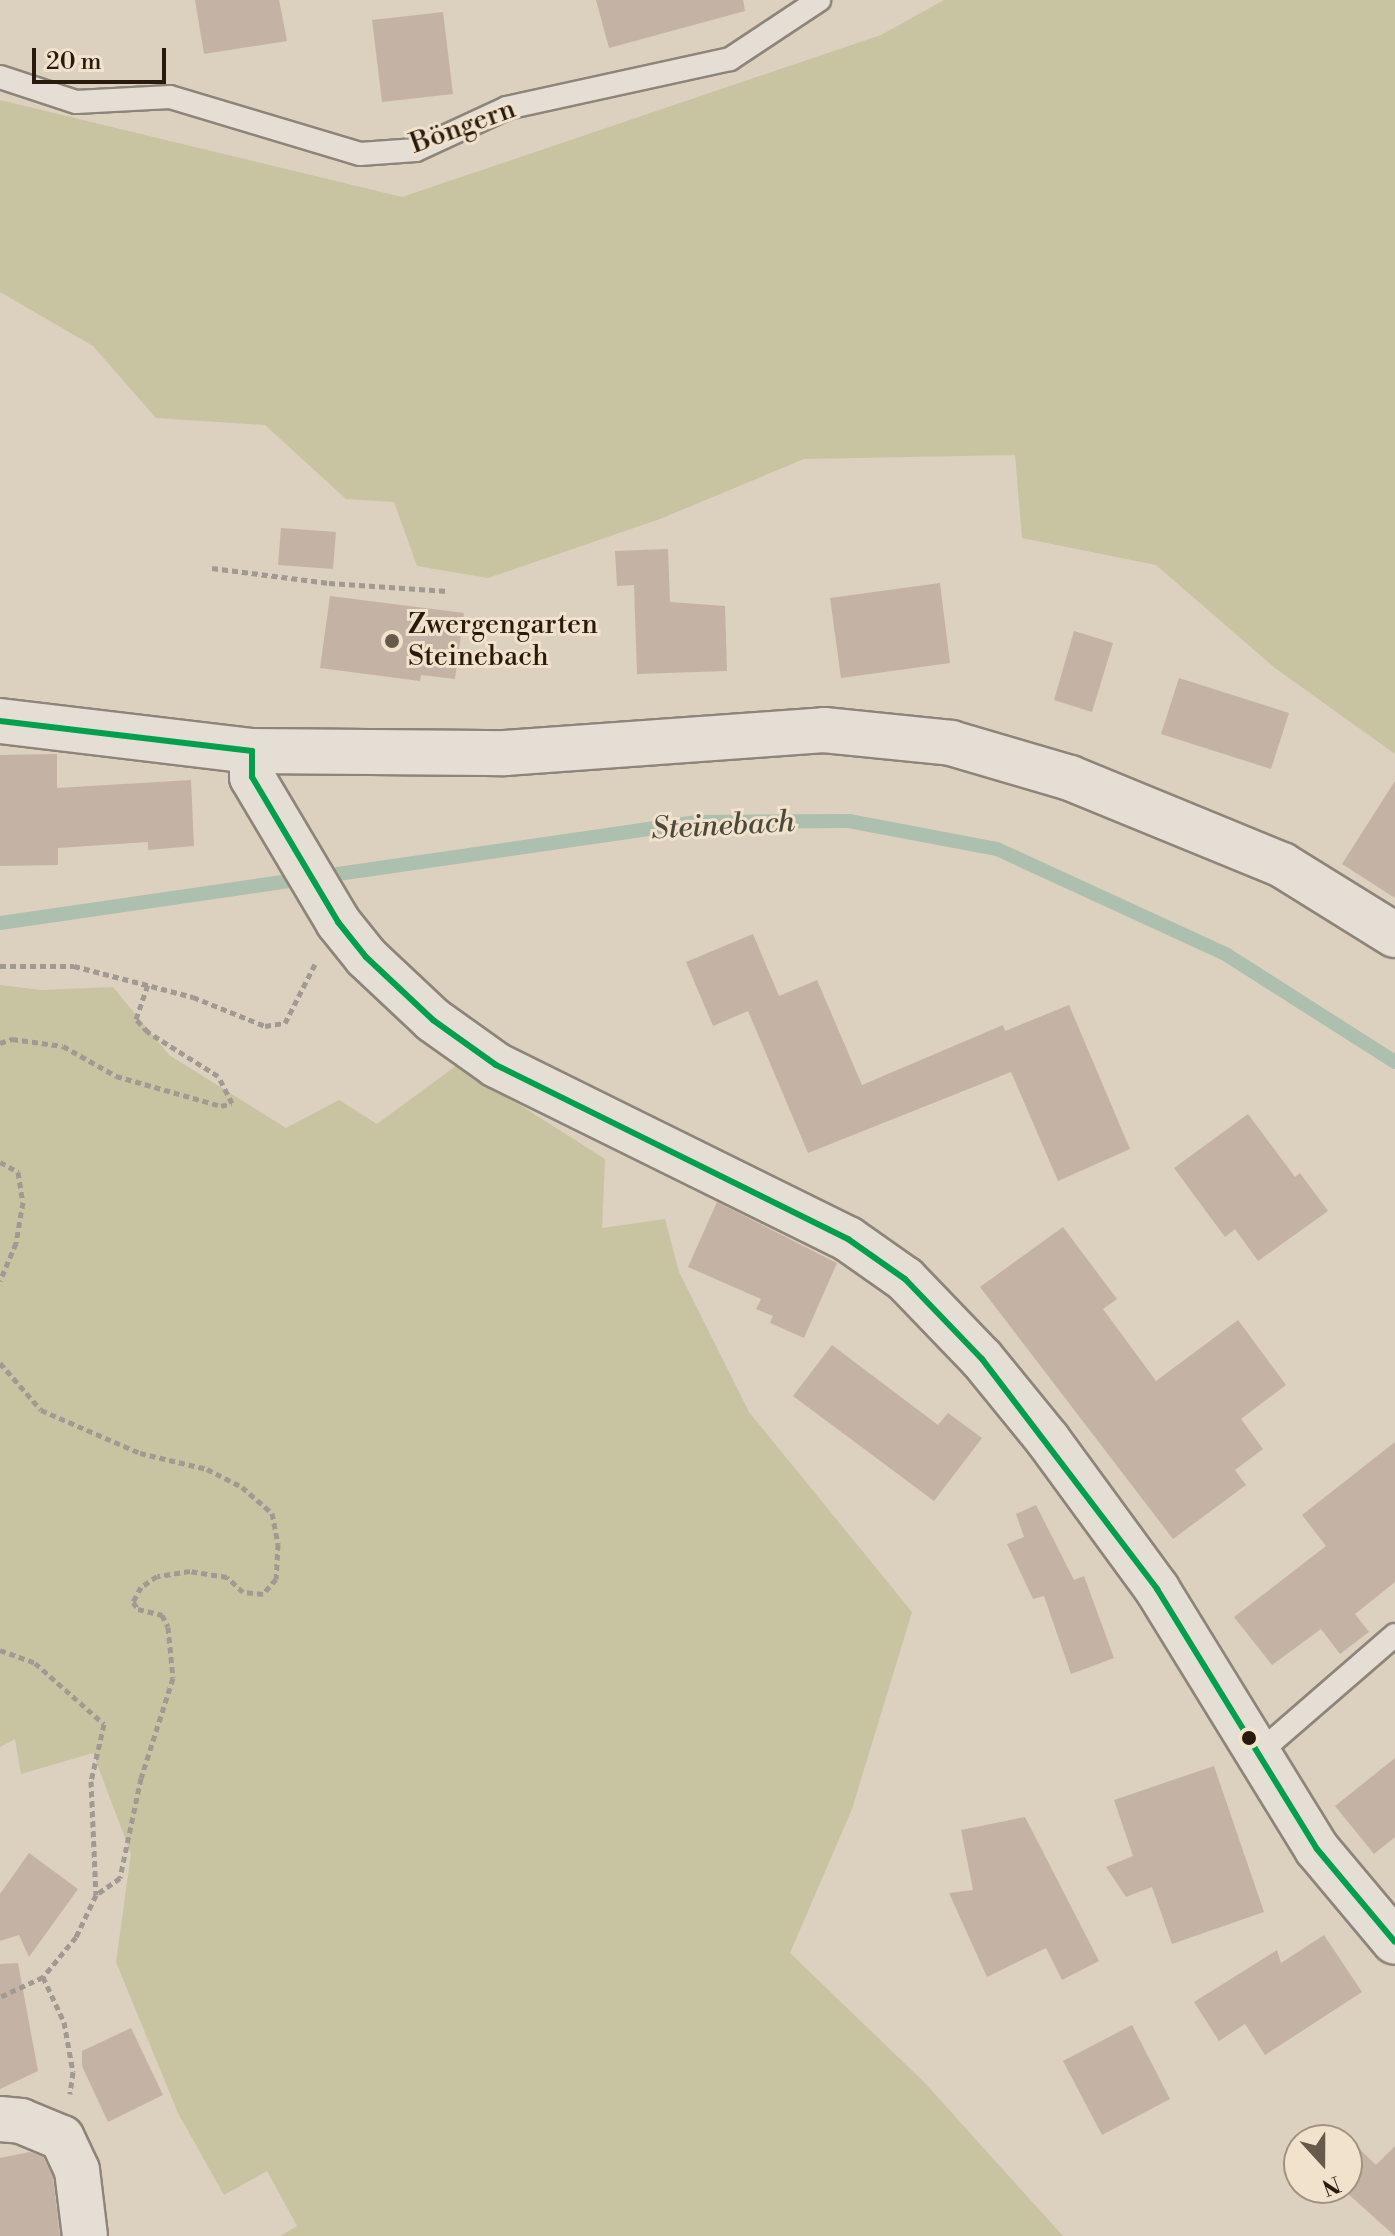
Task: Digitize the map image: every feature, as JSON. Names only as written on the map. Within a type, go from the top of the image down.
[{"type":"street","points":[[0,721],[252,751],[505,753],[824,730],[951,743],[1070,778],[1282,865],[1395,935]]},
{"type":"street","points":[[252,751],[252,777],[287,842],[334,914],[366,957],[433,1020],[496,1065],[848,1239],[905,1279],[1048,1440],[1157,1589],[1261,1751],[1317,1849],[1395,1942]]},
{"type":"street","points":[[0,2119],[21,2121],[62,2138],[77,2170],[85,2236]]},
{"type":"lane","name":"Böngern","points":[[0,77],[76,102],[170,97],[360,154],[416,150],[507,108],[730,59],[819,0]]},
{"type":"lane","points":[[1261,1751],[1395,1635]]},
{"type":"path","points":[[212,568],[329,583],[448,591]]},
{"type":"path","points":[[0,966],[74,966],[148,984],[265,1026],[285,1023],[308,984],[334,914]]},
{"type":"path","points":[[0,1043],[12,1039],[63,1046],[116,1076],[221,1106],[232,1103],[218,1076],[148,1032],[136,1019],[148,984]]},
{"type":"path","points":[[0,1162],[18,1172],[23,1202],[16,1243],[0,1281]]},
{"type":"path","points":[[0,1363],[41,1410],[140,1453],[207,1469],[242,1487],[272,1513],[278,1544],[276,1579],[263,1594],[243,1592],[227,1577],[190,1571],[157,1576],[141,1587],[133,1602],[138,1609],[162,1615],[168,1627],[173,1678],[141,1778],[120,1878],[96,1895]]},
{"type":"path","points":[[0,1650],[35,1663],[104,1724],[91,1781],[96,1895],[76,1937],[43,1977],[0,1997]]},
{"type":"path","points":[[43,1977],[64,2022],[73,2072],[62,2138]]},
{"type":"shaded area","points":[[944,0],[1395,0],[1395,754],[1275,668],[1156,565],[1022,538],[1015,455],[804,459],[660,519],[488,578],[417,566],[394,502],[346,499],[265,425],[156,418],[93,346],[0,292],[0,100],[402,197],[881,35]]},
{"type":"shaded area","points":[[0,985],[41,990],[113,987],[169,1055],[286,1128],[339,1100],[377,1124],[457,1065],[605,1159],[602,1228],[665,1219],[679,1272],[749,1412],[912,1612],[852,1809],[790,1953],[924,2082],[1063,2236],[280,2236],[297,2226],[267,2171],[224,2195],[178,2113],[116,1962],[131,1854],[93,1753],[21,1774],[15,1739],[0,1747]]},
{"type":"building","points":[[195,0],[279,0],[287,41],[204,54]]},
{"type":"building","points":[[596,0],[743,0],[745,11],[609,48]]},
{"type":"building","points":[[443,12],[453,94],[382,102],[372,20]]},
{"type":"building","points":[[281,528],[336,532],[333,569],[278,565]]},
{"type":"building","points":[[668,549],[670,602],[725,606],[727,671],[637,674],[634,585],[617,586],[615,551]]},
{"type":"building","points":[[940,583],[950,663],[841,678],[830,598]]},
{"type":"building","name":"Zwergengarten Steinebach","points":[[330,596],[464,613],[455,679],[421,675],[420,681],[320,668]]},
{"type":"building","points":[[1074,631],[1113,643],[1092,712],[1054,700]]},
{"type":"building","points":[[1179,678],[1289,713],[1271,769],[1161,734]]},
{"type":"building","points":[[57,754],[57,788],[191,780],[194,846],[148,850],[148,842],[58,848],[58,865],[0,866],[0,755]]},
{"type":"building","points":[[1395,781],[1395,898],[1342,864]]},
{"type":"building","points":[[753,934],[779,996],[817,980],[862,1085],[1003,1025],[1005,1031],[1069,1005],[1130,1149],[1058,1181],[1011,1072],[808,1153],[748,1011],[713,1026],[686,962]]},
{"type":"building","points":[[1248,1114],[1295,1177],[1300,1173],[1328,1211],[1258,1261],[1235,1229],[1225,1237],[1174,1168]]},
{"type":"building","points":[[717,1202],[837,1263],[804,1338],[770,1323],[773,1316],[756,1309],[761,1299],[688,1267]]},
{"type":"building","points":[[1063,1227],[1117,1299],[1103,1309],[1156,1381],[1238,1320],[1286,1385],[1241,1419],[1263,1449],[1235,1470],[1246,1485],[1173,1539],[980,1287]]},
{"type":"building","points":[[832,1345],[938,1425],[948,1413],[982,1438],[934,1501],[793,1396]]},
{"type":"building","points":[[1395,1442],[1395,1582],[1355,1614],[1369,1632],[1340,1654],[1321,1629],[1272,1665],[1234,1617],[1326,1546],[1302,1515]]},
{"type":"building","points":[[1036,1505],[1074,1580],[1084,1576],[1114,1658],[1071,1674],[1044,1596],[1033,1599],[1007,1544],[1024,1537],[1016,1514]]},
{"type":"building","points":[[1395,1758],[1395,1837],[1374,1854],[1335,1806]]},
{"type":"building","points":[[1214,1766],[1264,1912],[1172,1944],[1152,1887],[1126,1897],[1106,1867],[1133,1856],[1114,1800]]},
{"type":"building","points":[[1025,1817],[1099,1961],[1062,1980],[1046,1948],[987,1977],[949,1893],[973,1890],[961,1830]]},
{"type":"building","points":[[29,1853],[78,1889],[29,1957],[19,1935],[0,1941],[0,1894]]},
{"type":"building","points":[[1324,1935],[1362,1992],[1265,2055],[1245,2024],[1219,2041],[1194,2002],[1277,1950],[1281,1963]]},
{"type":"building","points":[[18,1963],[38,2071],[0,2089],[0,1964]]},
{"type":"building","points":[[1132,2025],[1170,2099],[1102,2135],[1063,2061]]},
{"type":"building","points":[[131,2028],[163,2095],[108,2122],[82,2066],[82,2051]]},
{"type":"building","points":[[1395,2146],[1395,2236],[1359,2204],[1363,2204],[1363,2152],[1376,2165]]},
{"type":"building","points":[[30,2152],[43,2157],[53,2177],[60,2236],[0,2236],[0,2158]]},
{"type":"waterway","name":"Steinebach","points":[[0,923],[697,822],[849,821],[997,849],[1227,955],[1395,1062]]},
{"type":"transit line","points":[[0,721],[252,751]]},
{"type":"transit line","points":[[252,751],[252,777],[338,922],[366,957],[433,1020],[496,1065],[848,1239],[905,1279],[982,1359],[1157,1589],[1317,1849],[1395,1942]]},
{"type":"place","name":"Zwergengarten Steinebach","points":[[392,641]]}]
